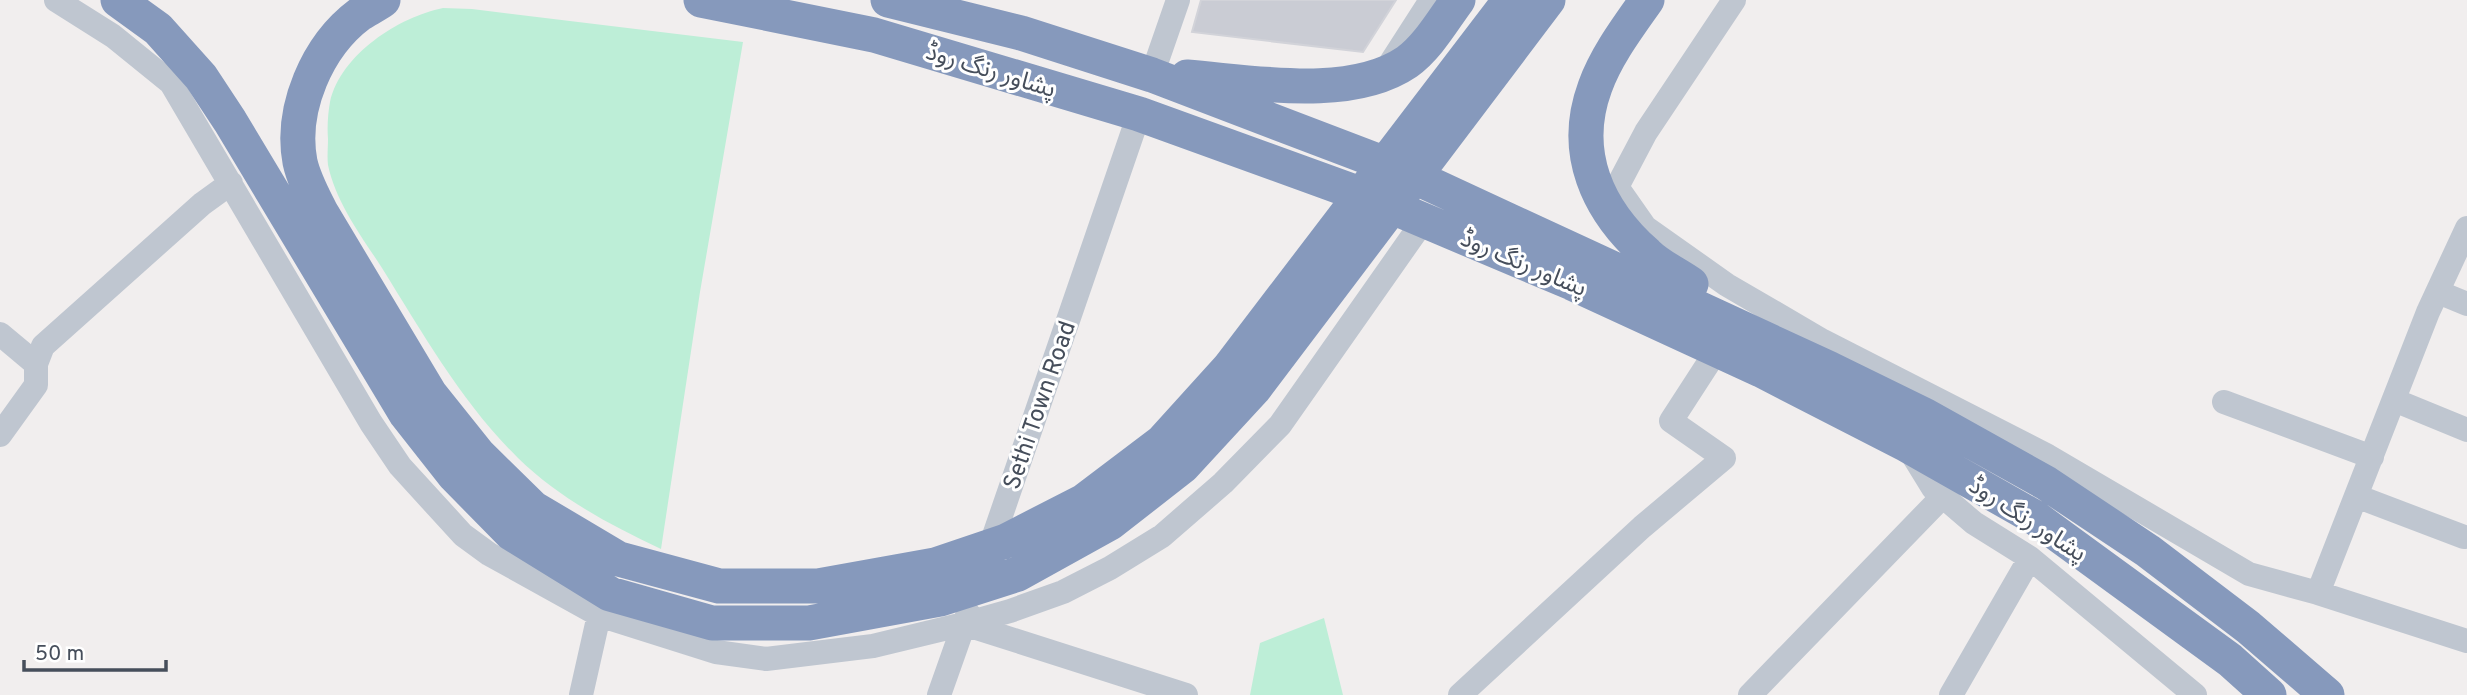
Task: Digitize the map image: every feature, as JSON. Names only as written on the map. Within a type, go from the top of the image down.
[{"type":"highway","points":[[118,0],[158,29],[201,77],[237,132],[406,414],[454,475],[511,533],[610,594],[712,623],[809,623],[940,599],[1018,574],[1110,523],[1183,466],[1254,389],[1548,0]]},
{"type":"highway","points":[[383,0],[359,15],[341,32],[326,52],[311,78],[300,111],[298,141],[301,164],[316,202],[430,394],[478,454],[533,508],[619,559],[719,586],[818,586],[935,565],[1006,541],[1084,501],[1162,442],[1229,368],[1510,0]]},
{"type":"highway","name":"پشاور رنگ روڈ","points":[[701,0],[874,35],[1139,114],[1371,198],[1573,283],[1717,350],[1907,445],[2034,517],[2230,660],[2269,695]]},
{"type":"highway","name":"پشاور رنگ روڈ","points":[[888,0],[1021,33],[1152,75],[1391,166],[1773,342],[1826,355],[1926,416],[2046,483],[2148,551],[2248,627],[2327,695]]},
{"type":"highway","points":[[1152,75],[1328,85],[1383,74],[1407,62],[1421,49],[1458,0]]},
{"type":"highway","points":[[1647,0],[1622,36],[1595,87],[1585,126],[1588,169],[1611,218],[1648,256],[1711,296],[1773,342]]},
{"type":"street","points":[[56,0],[113,36],[171,83],[371,424],[408,475],[463,535],[488,554],[599,615],[716,652],[766,659],[873,646],[964,624],[1063,592],[1110,568],[1162,536],[1223,483],[1280,425],[1424,220]]},
{"type":"street","points":[[1152,75],[1178,0]]},
{"type":"street","points":[[1383,74],[1431,0]]},
{"type":"street","points":[[1734,0],[1646,132],[1617,187],[1645,227],[1826,355],[2048,456],[2249,574],[2318,593],[2467,641]]},
{"type":"street","name":"Sethi Town Road","points":[[939,695],[1139,114]]},
{"type":"street","points":[[0,435],[36,385],[36,365],[43,346],[202,204],[231,183]]},
{"type":"street","points":[[2318,593],[2393,400],[2467,228]]},
{"type":"street","points":[[2438,292],[2467,304]]},
{"type":"street","points":[[0,334],[36,365]]},
{"type":"street","points":[[1460,695],[1642,527],[1724,458],[1671,421],[1717,350]]},
{"type":"street","points":[[2393,400],[2467,430]]},
{"type":"street","points":[[2224,402],[2372,457]]},
{"type":"street","points":[[1907,445],[1933,488],[1974,523],[2030,558],[2195,695]]},
{"type":"street","points":[[1750,695],[1943,496]]},
{"type":"street","points":[[2356,496],[2464,537]]},
{"type":"street","points":[[1951,695],[2030,558]]},
{"type":"street","points":[[581,695],[599,615]]},
{"type":"street","points":[[964,624],[1134,687],[1186,695]]},
{"type":"green space","points":[[443,8],[472,9],[743,42],[700,292],[661,549],[604,520],[550,486],[498,437],[445,367],[358,232],[337,193],[328,165],[329,111],[336,85],[346,68],[374,40],[408,20]]},
{"type":"green space","points":[[1324,618],[1343,695],[1250,695],[1260,643]]},
{"type":"building","points":[[1201,0],[1396,0],[1363,52],[1192,32]]}]
